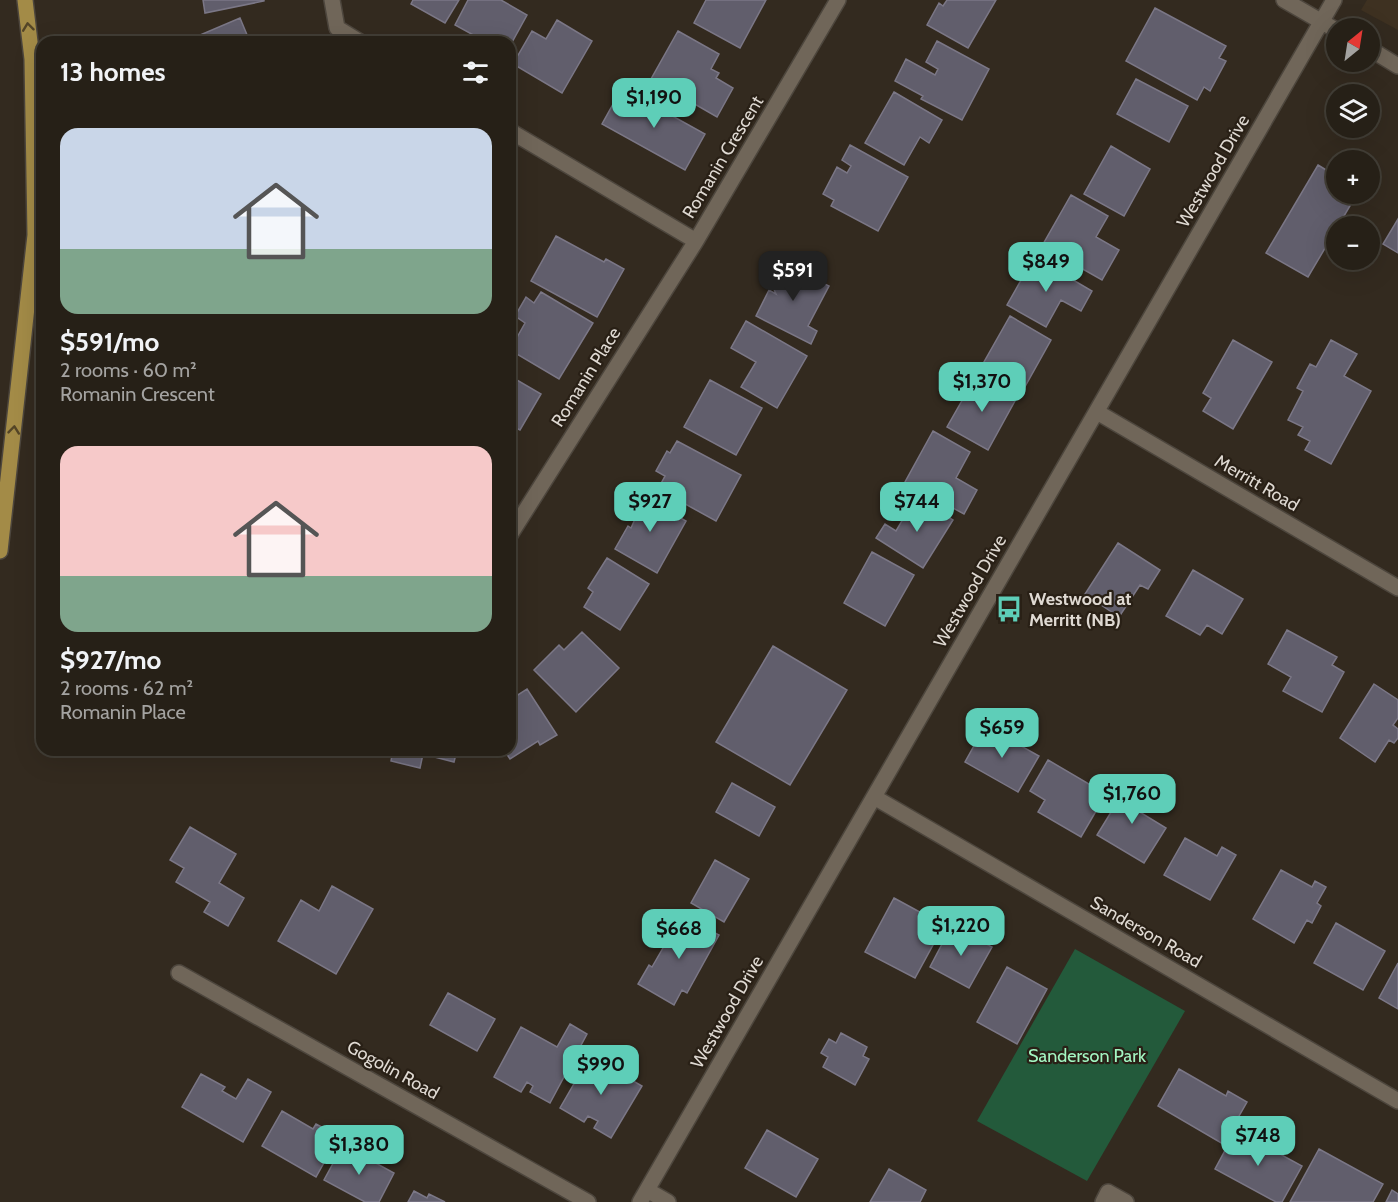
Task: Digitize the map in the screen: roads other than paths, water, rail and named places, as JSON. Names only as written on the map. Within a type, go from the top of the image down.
[{"type":"main road","points":[[0,551],[35,235],[32,59],[25,0]]},
{"type":"street","points":[[332,0],[337,28],[350,36]]},
{"type":"street","name":"Romanin Crescent","points":[[516,135],[696,241],[838,0]]},
{"type":"street","points":[[1284,0],[1326,24]]},
{"type":"street","name":"Westwood Drive","points":[[643,1196],[1334,0]]},
{"type":"street","points":[[1380,55],[1398,66]]},
{"type":"street","name":"Romanin Place","points":[[516,526],[696,241]]},
{"type":"street","name":"Merritt Road","points":[[1096,412],[1398,588]]},
{"type":"street","name":"Sanderson Road","points":[[874,797],[1398,1101]]},
{"type":"street","name":"Gogolin Road","points":[[179,973],[588,1202]]},
{"type":"street","points":[[1103,1202],[1108,1192],[1126,1202]]},
{"type":"street","points":[[643,1196],[668,1202]]},
{"type":"place","name":"Westwood at Merritt (NB)","points":[[1009,609]]},
{"type":"park label","name":"Sanderson Park","points":[[1087,1056]]}]
